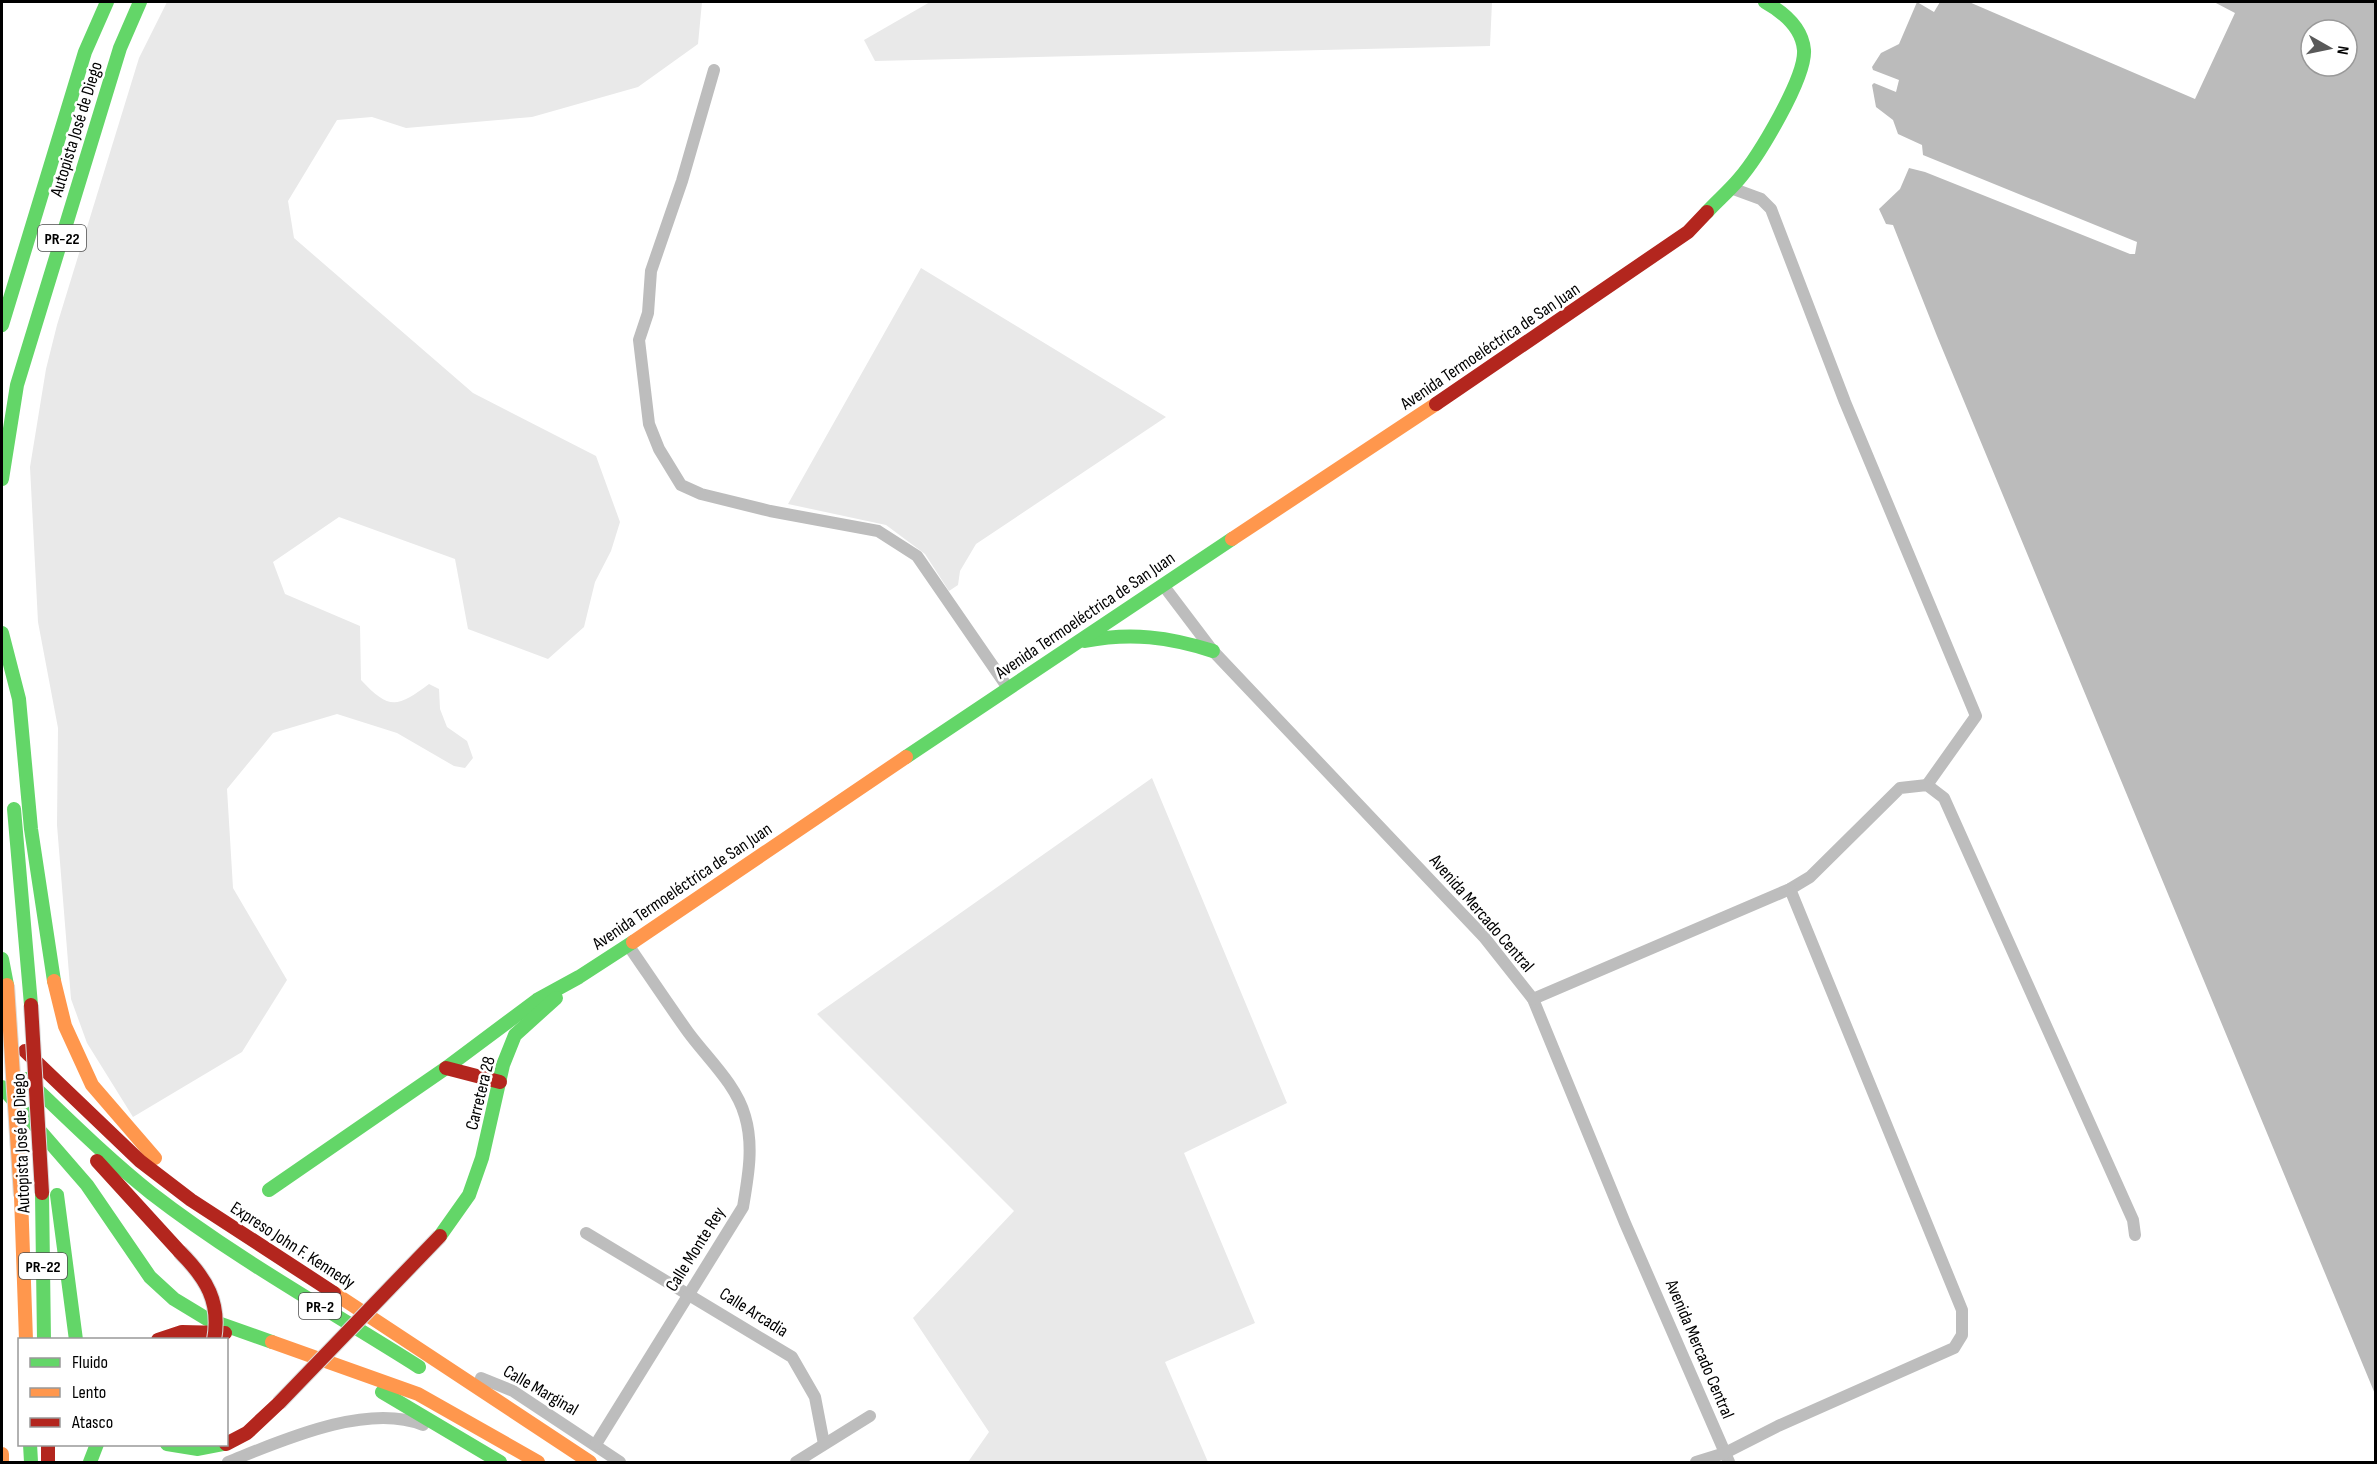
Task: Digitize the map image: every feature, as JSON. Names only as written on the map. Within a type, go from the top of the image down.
[{"type":"main road","points":[[85,52],[92,2]]},
{"type":"main road","name":"Autopista José de Diego","points":[[2,325],[85,52],[108,2]]},
{"type":"main road","name":"Autopista José de Diego","points":[[2,479],[16,386],[120,48],[140,2]]},
{"type":"main road","name":"Avenida Termoeléctrica de San Juan","points":[[269,1190],[446,1068],[537,1000],[579,977],[628,945],[1072,645],[1465,385],[1688,232],[1740,178],[1792,95],[1804,51],[1799,32],[1781,11],[1765,2]]},
{"type":"main road","points":[[2,633],[19,699],[31,829],[53,979],[65,1026],[92,1085],[191,1200]]},
{"type":"main road","points":[[1072,645],[1116,634],[1144,633],[1171,637],[1213,651]]},
{"type":"main road","points":[[2,659],[9,742]]},
{"type":"main road","name":"Autopista José de Diego","points":[[13,790],[36,1077],[42,1193],[44,1338]]},
{"type":"main road","points":[[2,959],[8,984],[27,1338]]},
{"type":"main road","name":"Carretera 28","points":[[228,1442],[247,1433],[279,1403],[440,1236],[469,1195],[483,1158],[500,1082],[515,1035],[579,977]]},
{"type":"main road","name":"Expreso John F. Kennedy","points":[[2,1026],[140,1161],[191,1200],[590,1462]]},
{"type":"main road","name":"Expreso John F. Kennedy","points":[[2,1056],[86,1135],[169,1206],[304,1296],[405,1357],[566,1462]]},
{"type":"main road","points":[[446,1068],[489,1077],[500,1082]]},
{"type":"main road","points":[[36,1077],[53,1127],[56,1183],[76,1338]]},
{"type":"main road","points":[[2,1087],[87,1185],[132,1254],[160,1288],[207,1319],[418,1394],[538,1462]]},
{"type":"main road","points":[[2,1106],[44,1136]]},
{"type":"main road","points":[[86,1135],[96,1161],[202,1274],[210,1286],[218,1317],[214,1338]]},
{"type":"main road","points":[[162,1338],[202,1331],[250,1336]]},
{"type":"main road","points":[[349,1369],[384,1394],[500,1462]]},
{"type":"main road","points":[[30,1446],[31,1462]]},
{"type":"main road","points":[[48,1446],[48,1462]]},
{"type":"main road","points":[[90,1462],[97,1446]]},
{"type":"main road","points":[[98,1446],[101,1462]]},
{"type":"main road","points":[[179,1446],[198,1449],[214,1446]]},
{"type":"main road","points":[[2,1454],[2,1462]]},
{"type":"street","points":[[714,70],[685,173],[651,271],[648,313],[639,340],[649,424],[659,449],[681,486],[701,494],[770,510],[878,531],[917,556],[1008,688]]},
{"type":"street","points":[[1731,188],[1761,199],[1771,209],[1845,402],[1977,716],[1928,785]]},
{"type":"street","name":"Avenida Mercado Central","points":[[1163,585],[1213,651],[1484,936],[1533,999],[1625,1223],[1727,1458]]},
{"type":"street","points":[[1533,999],[1790,889],[1810,877],[1900,788],[1928,785],[1944,798],[2133,1220],[2135,1236]]},
{"type":"street","points":[[1696,1462],[1727,1458],[1778,1426],[1954,1348],[1962,1335],[1962,1310],[1790,889]]},
{"type":"street","name":"Calle Monte Rey","points":[[597,1444],[743,1207],[750,1143],[745,1114],[729,1083],[689,1033],[628,945]]},
{"type":"street","name":"Calle Arcadia","points":[[586,1233],[792,1357],[815,1397],[824,1444]]},
{"type":"street","name":"Calle Marginal","points":[[437,1360],[513,1391],[597,1444],[620,1462]]},
{"type":"street","points":[[796,1462],[870,1416]]},
{"type":"street","points":[[228,1462],[263,1448],[340,1424],[377,1417],[416,1422],[448,1435],[500,1462]]},
{"type":"shaded area","points":[[167,2],[702,2],[698,44],[638,87],[532,117],[406,128],[372,117],[337,120],[288,201],[294,238],[473,393],[596,456],[620,522],[611,551],[595,582],[584,627],[548,659],[468,629],[455,559],[339,517],[273,562],[285,594],[360,626],[361,680],[379,697],[394,702],[409,698],[429,684],[439,689],[440,709],[447,727],[467,741],[473,758],[465,768],[454,766],[397,733],[337,714],[273,733],[227,789],[233,888],[287,980],[242,1052],[133,1117],[87,1043],[71,999],[57,825],[58,728],[38,622],[30,467],[46,369],[57,325],[139,58]]},
{"type":"shaded area","points":[[930,2],[1492,2],[1490,46],[875,61],[864,40]]},
{"type":"shaded area","points":[[1917,2],[1934,12],[1940,2],[1969,2],[2195,99],[2235,13],[2214,2],[2375,2],[2375,1394],[1893,225],[1886,224],[1879,209],[1900,189],[1909,168],[1925,172],[2130,254],[2135,254],[2137,242],[1923,155],[1922,145],[1898,134],[1893,120],[1876,107],[1872,85],[1874,83],[1896,92],[1899,80],[1873,70],[1872,67],[1881,53],[1899,44]]},
{"type":"shaded area","points":[[921,268],[1166,417],[976,544],[960,571],[958,585],[949,591],[925,554],[886,525],[788,504]]},
{"type":"shaded area","points":[[1152,778],[1287,1103],[1184,1153],[1255,1323],[1165,1362],[1208,1462],[968,1462],[989,1432],[913,1318],[1014,1211],[817,1014]]},
{"type":"traffic: fast","points":[[2,325],[85,52],[107,2]]},
{"type":"traffic: fast","points":[[2,479],[17,385],[120,48],[140,2]]},
{"type":"traffic: fast","points":[[1707,212],[1739,179],[1757,154],[1779,117],[1803,63],[1804,50],[1796,27],[1778,10],[1765,2]]},
{"type":"traffic: fast","points":[[906,757],[1232,539]]},
{"type":"traffic: fast","points":[[2,633],[19,699],[31,829],[54,981]]},
{"type":"traffic: fast","points":[[1085,641],[1118,637],[1150,637],[1181,642],[1213,651]]},
{"type":"traffic: fast","points":[[14,809],[31,1005]]},
{"type":"traffic: fast","points":[[269,1190],[446,1068],[537,1000],[579,977],[633,942]]},
{"type":"traffic: fast","points":[[2,959],[7,985]]},
{"type":"traffic: fast","points":[[440,1236],[469,1195],[482,1158],[503,1065],[515,1035],[556,998]]},
{"type":"traffic: fast","points":[[26,1079],[87,1138],[151,1193],[183,1217],[249,1262],[419,1367]]},
{"type":"traffic: fast","points":[[2,1087],[87,1185],[150,1277],[174,1299],[207,1319],[272,1342]]},
{"type":"traffic: fast","points":[[42,1193],[44,1338]]},
{"type":"traffic: fast","points":[[57,1195],[76,1338]]},
{"type":"traffic: fast","points":[[382,1392],[500,1462]]},
{"type":"traffic: fast","points":[[30,1446],[31,1462]]},
{"type":"traffic: fast","points":[[90,1462],[96,1446]]},
{"type":"traffic: fast","points":[[179,1446],[198,1449],[214,1446]]},
{"type":"traffic: slow","points":[[1232,539],[1436,404]]},
{"type":"traffic: slow","points":[[633,942],[906,757]]},
{"type":"traffic: slow","points":[[54,981],[65,1026],[92,1085],[155,1158]]},
{"type":"traffic: slow","points":[[7,985],[21,1196]]},
{"type":"traffic: slow","points":[[21,1196],[26,1338]]},
{"type":"traffic: slow","points":[[334,1293],[590,1462]]},
{"type":"traffic: slow","points":[[272,1342],[418,1394],[538,1462]]},
{"type":"traffic: slow","points":[[2,1454],[2,1462]]},
{"type":"traffic: jam","points":[[1436,404],[1688,232],[1707,212]]},
{"type":"traffic: jam","points":[[31,1005],[42,1193]]},
{"type":"traffic: jam","points":[[25,1051],[140,1161],[191,1200],[334,1293]]},
{"type":"traffic: jam","points":[[446,1068],[500,1082]]},
{"type":"traffic: jam","points":[[97,1161],[180,1252]]},
{"type":"traffic: jam","points":[[279,1403],[440,1236]]},
{"type":"traffic: jam","points":[[180,1252],[197,1271],[209,1291],[215,1314],[214,1338]]},
{"type":"traffic: jam","points":[[164,1338],[182,1332],[225,1333]]},
{"type":"traffic: jam","points":[[228,1443],[247,1433],[279,1403]]},
{"type":"traffic: jam","points":[[48,1446],[48,1462]]}]
